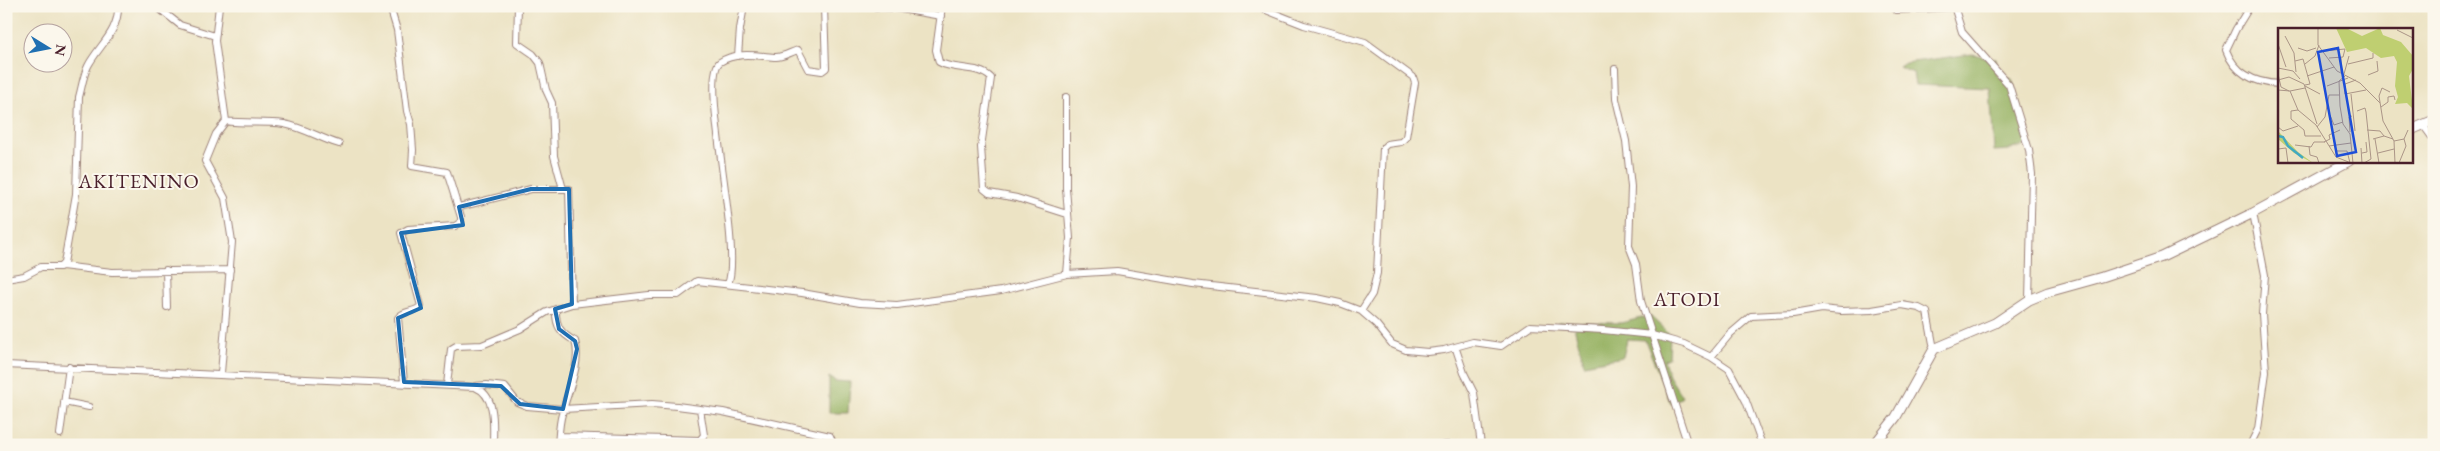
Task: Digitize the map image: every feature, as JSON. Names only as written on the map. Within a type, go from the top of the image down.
[{"type":"street","points":[[62,266],[76,194],[79,97],[82,83],[89,66],[114,29],[118,6]]},
{"type":"street","points":[[156,6],[180,25],[216,36]]},
{"type":"street","points":[[220,6],[216,36],[226,121],[216,134],[205,161],[222,190],[228,206],[232,242],[221,373]]},
{"type":"street","points":[[518,6],[517,43],[538,58],[546,90],[552,103],[554,156],[563,189]]},
{"type":"street","points":[[738,56],[744,6]]},
{"type":"street","points":[[728,284],[730,273],[729,233],[714,96],[715,70],[722,61],[738,56],[753,54],[776,57],[798,50],[808,69],[822,71],[827,64],[824,6]]},
{"type":"street","points":[[860,6],[895,8],[941,16]]},
{"type":"street","points":[[942,6],[936,50],[939,62],[946,66],[982,72],[991,78],[981,147],[984,189],[989,193],[1017,198],[1067,214]]},
{"type":"street","points":[[1256,6],[1304,24],[1365,42],[1413,77],[1415,83],[1406,137],[1400,142],[1386,144],[1383,148],[1376,272],[1372,294],[1360,312]]},
{"type":"street","points":[[2250,6],[2226,50],[2232,64],[2248,78],[2278,84]]},
{"type":"street","points":[[390,7],[397,30],[407,111],[411,124],[412,166],[447,172],[459,207],[460,222],[457,225],[408,229],[401,233],[421,306],[400,315],[398,318],[404,382]]},
{"type":"street","points":[[1896,10],[1954,7],[1962,32],[2009,85],[2029,150],[2032,174],[2030,300]]},
{"type":"street","points":[[1614,69],[1616,99],[1626,141],[1631,187],[1629,246],[1636,264],[1641,301],[1688,445]]},
{"type":"street","points":[[1066,97],[1067,214],[1070,238],[1067,274]]},
{"type":"street","points":[[2412,130],[2434,120]]},
{"type":"street","points":[[226,121],[286,124],[308,130],[339,144]]},
{"type":"street","points":[[2423,125],[2434,140]]},
{"type":"street","points":[[1877,444],[1896,417],[1934,349],[1995,323],[2030,300],[2064,286],[2102,277],[2155,260],[2253,213],[2343,163]]},
{"type":"street","points":[[459,207],[531,190],[569,189],[572,304]]},
{"type":"street","points":[[2250,445],[2258,429],[2266,372],[2262,314],[2265,275],[2253,213]]},
{"type":"street","points":[[6,279],[24,276],[42,267],[62,266],[112,272],[230,270]]},
{"type":"street","points":[[166,270],[167,307]]},
{"type":"street","points":[[447,385],[451,349],[456,346],[482,345],[520,329],[556,309],[572,304],[649,295],[678,295],[698,281],[802,293],[860,304],[897,305],[1001,290],[1067,274],[1116,271],[1192,284],[1317,298],[1340,303],[1360,312],[1376,324],[1392,344],[1399,348],[1428,352],[1456,349],[1471,342],[1501,346],[1530,326],[1652,335],[1684,344],[1711,356],[1726,367],[1746,401],[1762,445]]},
{"type":"street","points":[[1711,356],[1730,334],[1751,316],[1793,314],[1822,309],[1841,311],[1872,310],[1902,305],[1919,308],[1926,312],[1934,349]]},
{"type":"street","points":[[556,309],[559,329],[565,337],[576,343],[571,385],[563,409],[558,445]]},
{"type":"street","points":[[1456,349],[1464,373],[1474,393],[1481,445]]},
{"type":"street","points":[[6,364],[500,386],[508,389],[520,404],[563,409],[652,404],[723,412],[830,436],[834,445]]},
{"type":"street","points":[[60,434],[69,367]]},
{"type":"street","points":[[475,386],[486,394],[490,403],[493,414],[493,445]]},
{"type":"street","points":[[64,402],[89,407]]},
{"type":"street","points":[[558,436],[700,440],[704,437],[700,409]]},
{"type":"street","points":[[1445,445],[1462,445]]},
{"type":"highlighted area","points":[[531,189],[569,189],[572,304],[555,309],[559,329],[575,341],[577,349],[563,409],[520,404],[501,386],[404,382],[398,318],[421,308],[401,233],[463,225],[459,207],[466,205]]},
{"type":"green space","points":[[1972,54],[1996,59],[1997,75],[2012,79],[2029,144],[2009,150],[1994,151],[1990,88],[1915,85],[1913,73],[1899,67],[1905,63]]},
{"type":"green space","points":[[1650,316],[1670,335],[1669,358],[1664,360],[1669,376],[1682,397],[1671,404],[1645,340],[1627,339],[1623,357],[1584,364],[1574,326],[1558,325],[1558,322],[1621,323]]},
{"type":"green space","points":[[829,377],[835,381],[850,382],[848,413],[829,413]]},
{"type":"district","name":"AKITENINO","points":[[139,181]]},
{"type":"district","name":"ATODI","points":[[1687,299]]}]
